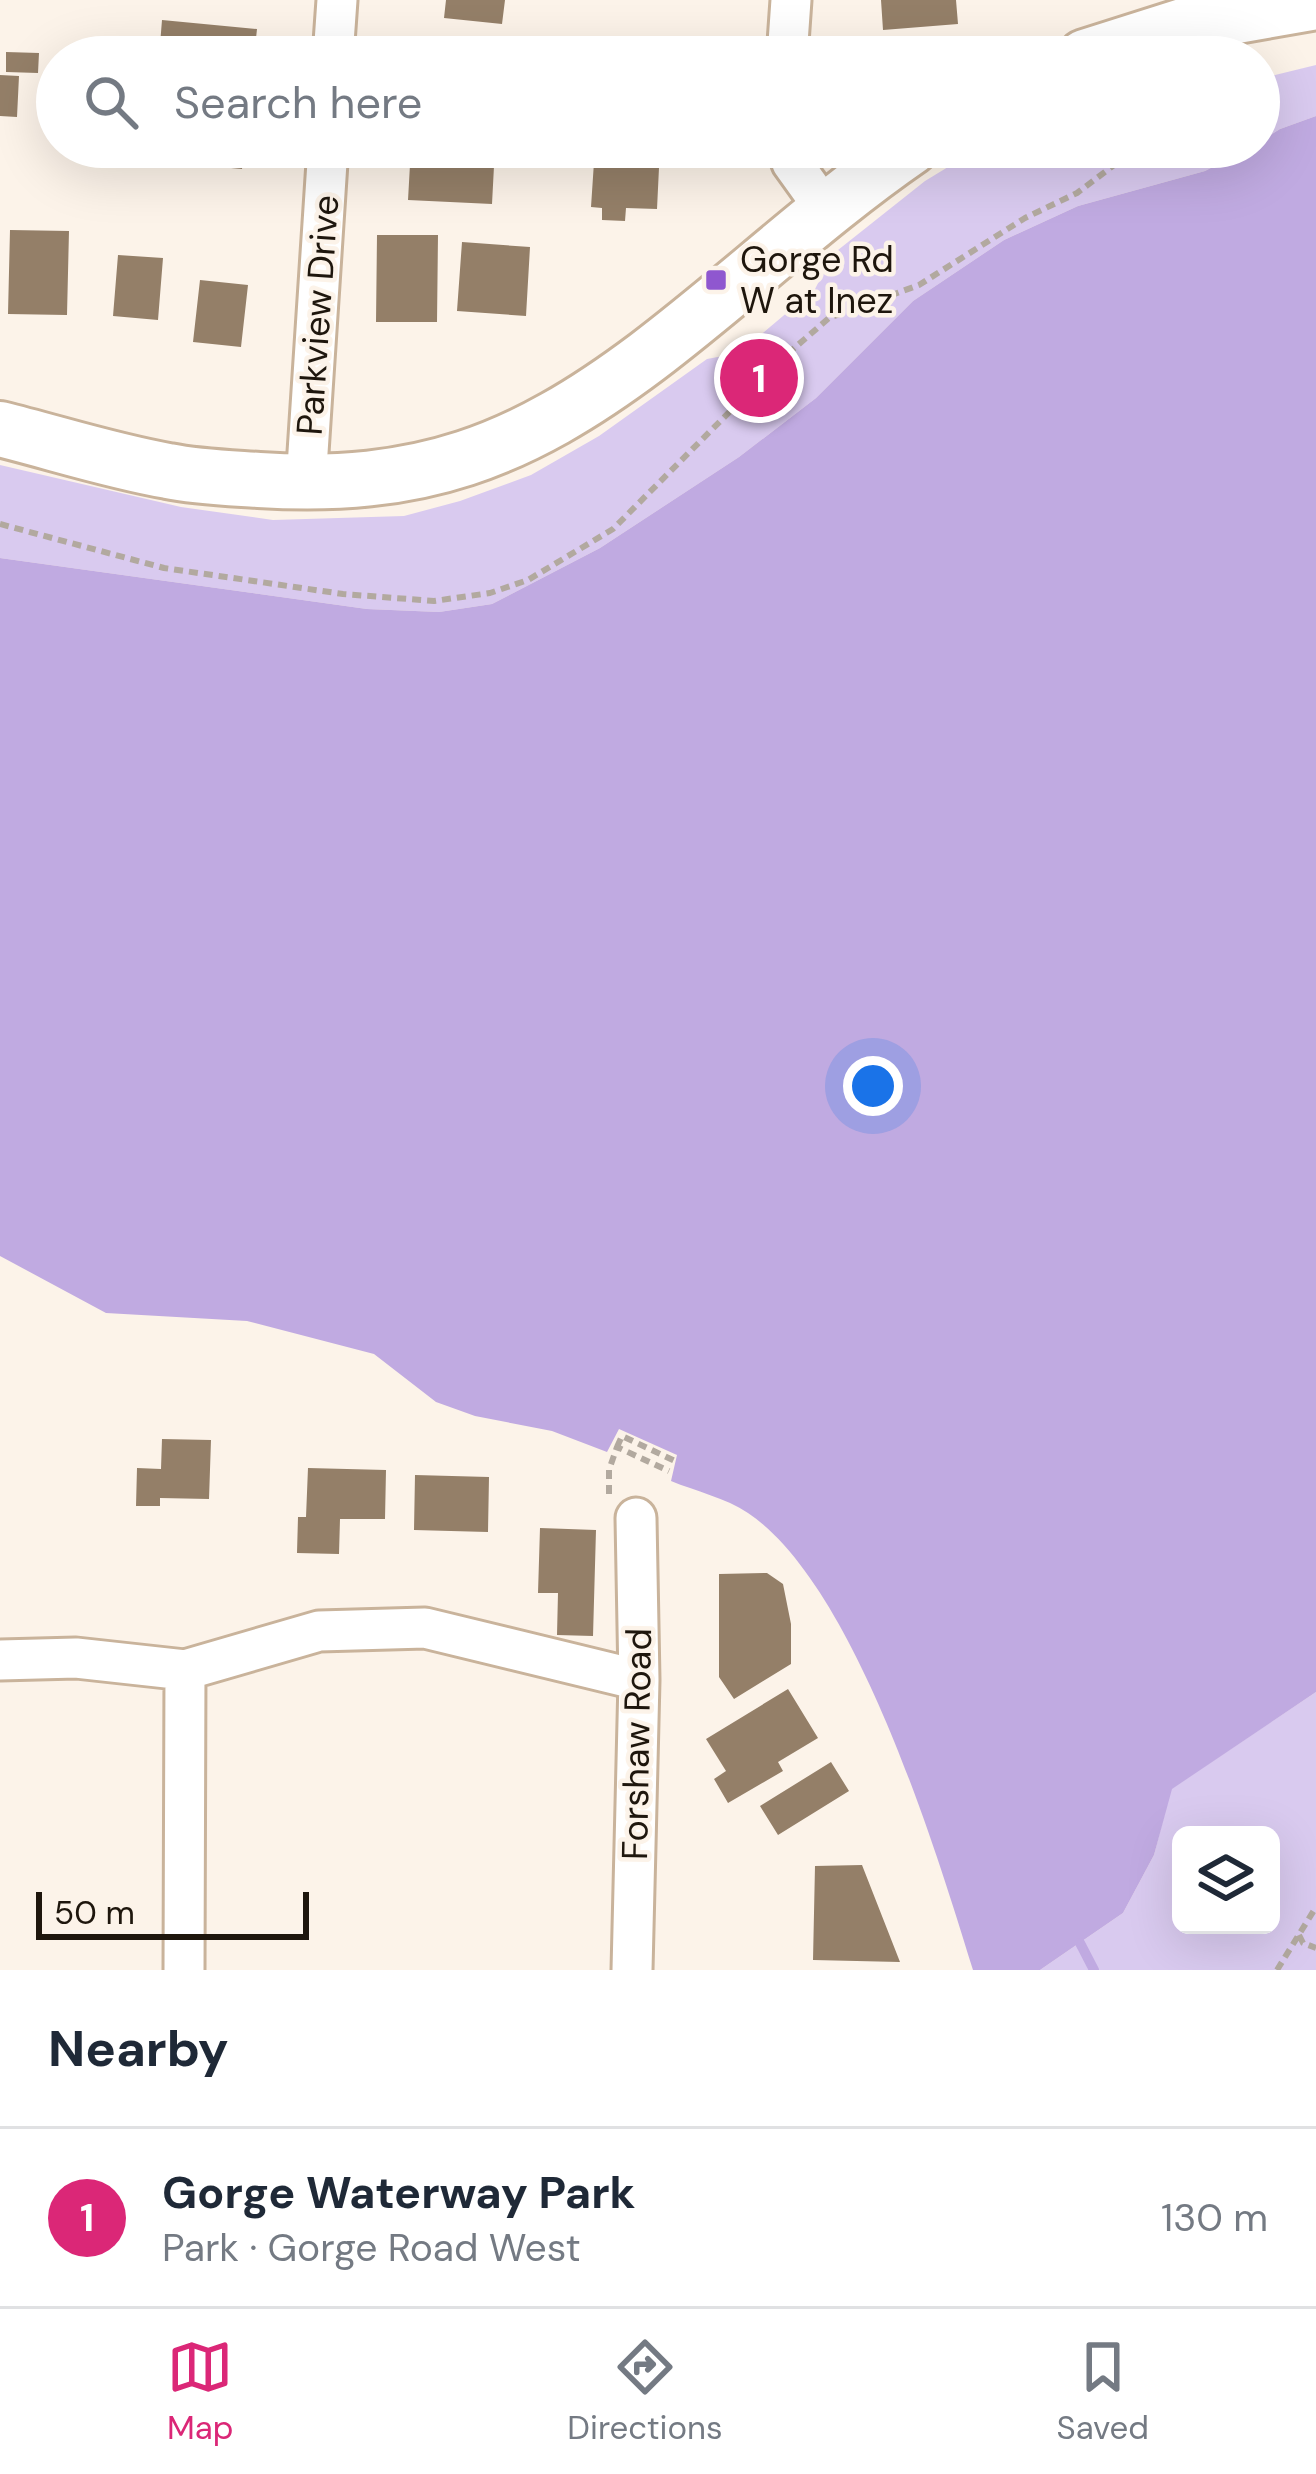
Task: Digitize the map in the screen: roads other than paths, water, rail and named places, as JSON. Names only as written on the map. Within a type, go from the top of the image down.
[{"type":"main road","points":[[1151,36],[1186,25],[1316,2]]},
{"type":"main road","points":[[0,429],[170,472],[306,483],[373,481],[422,473],[516,439],[646,358],[881,168]]},
{"type":"street","points":[[334,36],[337,0]]},
{"type":"street","points":[[788,36],[791,0]]},
{"type":"street","name":"Parkview Drive","points":[[306,483],[327,168]]},
{"type":"street","points":[[796,168],[825,209]]},
{"type":"street","name":"Forshaw Road","points":[[632,1970],[639,1680],[636,1518]]},
{"type":"street","points":[[0,1660],[76,1658],[185,1670],[319,1631],[425,1628],[639,1680]]},
{"type":"street","points":[[184,1970],[185,1670]]},
{"type":"waterway","points":[[1080,1943],[1094,1970]]},
{"type":"place","name":"Gorge Rd W at Inez","points":[[716,280]]},
{"type":"place","name":"Gorge Waterway Park","points":[[759,378]]}]
